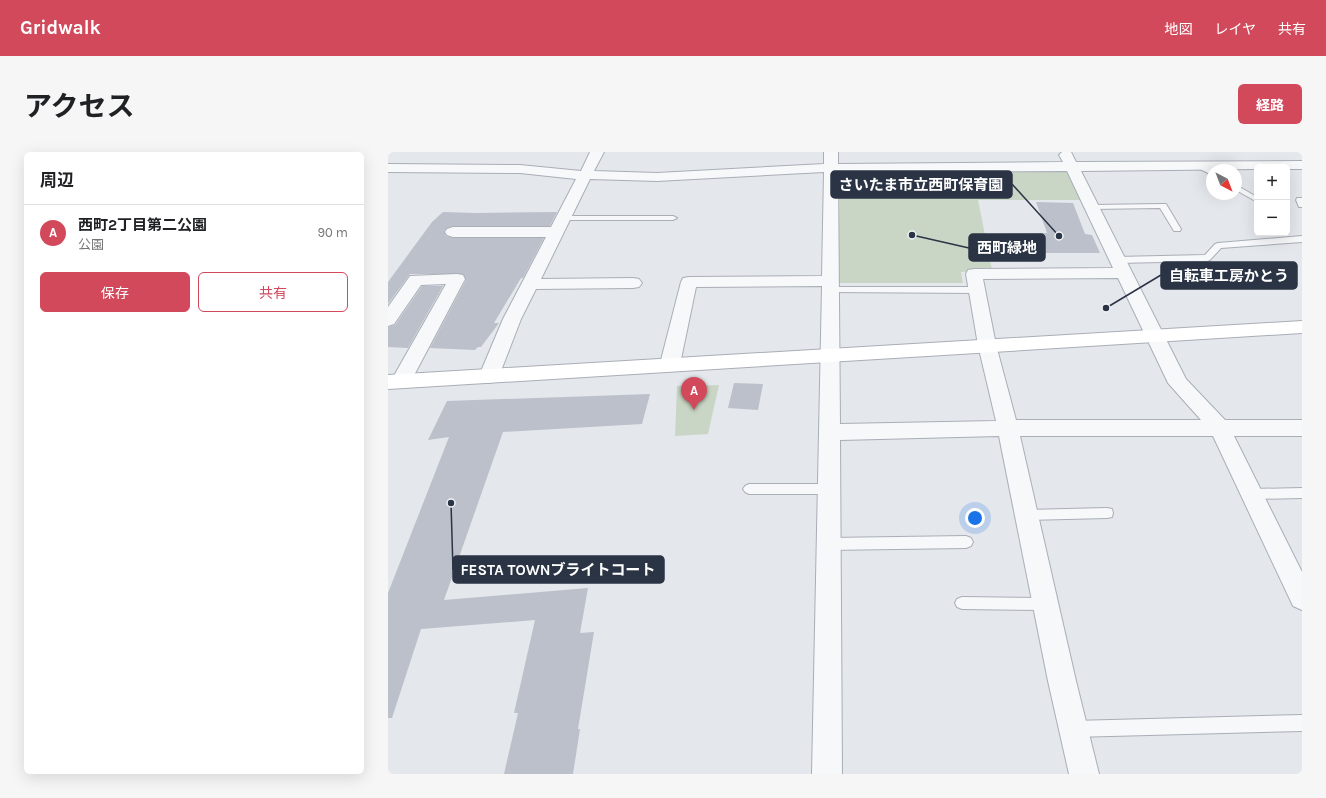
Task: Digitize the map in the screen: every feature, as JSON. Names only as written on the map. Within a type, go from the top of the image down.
[{"type":"street","points":[[489,376],[512,319],[597,152]]},
{"type":"street","points":[[1065,152],[1178,384],[1220,428],[1302,598]]},
{"type":"street","points":[[827,774],[832,203],[831,160]]},
{"type":"street","points":[[388,168],[520,169],[585,176],[657,177],[831,160],[1072,167],[1206,169]]},
{"type":"street","points":[[1242,168],[1302,166]]},
{"type":"street","points":[[453,232],[560,225]]},
{"type":"street","points":[[1084,774],[1045,604],[1008,428],[987,345],[974,274],[1121,267]]},
{"type":"street","points":[[388,320],[416,280],[457,280],[395,381]]},
{"type":"street","points":[[670,364],[689,282],[831,286]]},
{"type":"street","points":[[530,284],[633,283]]},
{"type":"street","points":[[395,381],[1302,327]]},
{"type":"street","points":[[829,432],[1008,428],[1302,428]]},
{"type":"lane","points":[[1242,191],[1254,198]]},
{"type":"lane","points":[[1092,207],[1163,206],[1177,229]]},
{"type":"lane","points":[[560,225],[673,218]]},
{"type":"lane","points":[[1121,267],[1207,258],[1218,246],[1302,239]]},
{"type":"lane","points":[[831,286],[978,290]]},
{"type":"lane","points":[[749,489],[829,489]]},
{"type":"lane","points":[[1252,494],[1302,493]]},
{"type":"lane","points":[[1026,515],[1107,513]]},
{"type":"lane","points":[[828,544],[966,542]]},
{"type":"lane","points":[[962,603],[1045,604]]},
{"type":"lane","points":[[1073,729],[1302,723]]},
{"type":"green space","points":[[1066,170],[1081,200],[978,200],[992,270],[961,272],[963,283],[838,283],[840,172]]},
{"type":"green space","points":[[719,385],[708,434],[675,436],[677,386]]},
{"type":"building","points":[[1036,202],[1073,203],[1085,234],[1092,235],[1100,253],[994,253],[989,234],[1047,233]]},
{"type":"building","points":[[443,212],[557,212],[550,226],[453,226],[444,231],[446,236],[453,238],[544,238],[523,278],[521,278],[494,323],[499,323],[481,347],[478,347],[475,350],[430,348],[466,280],[463,274],[410,274],[388,304],[388,282],[432,222]]},
{"type":"building","points":[[422,286],[443,286],[408,348],[388,347],[388,327],[395,325]]},
{"type":"building","points":[[734,383],[763,384],[758,410],[728,408]]},
{"type":"building","points":[[650,394],[642,424],[503,432],[444,600],[588,588],[580,633],[594,632],[578,729],[580,729],[573,774],[504,774],[518,713],[514,713],[535,620],[421,629],[392,718],[388,718],[388,593],[449,437],[428,440],[447,401]]},
{"type":"place","name":"西町緑地","points":[[912,235]]},
{"type":"place","name":"さいたま市立西町保育園","points":[[1059,236]]},
{"type":"place","name":"自転車工房かとう","points":[[1106,308]]},
{"type":"place","name":"西町2丁目第二公園","points":[[694,410]]},
{"type":"place","name":"FESTA TOWNブライトコート","points":[[451,503]]}]
